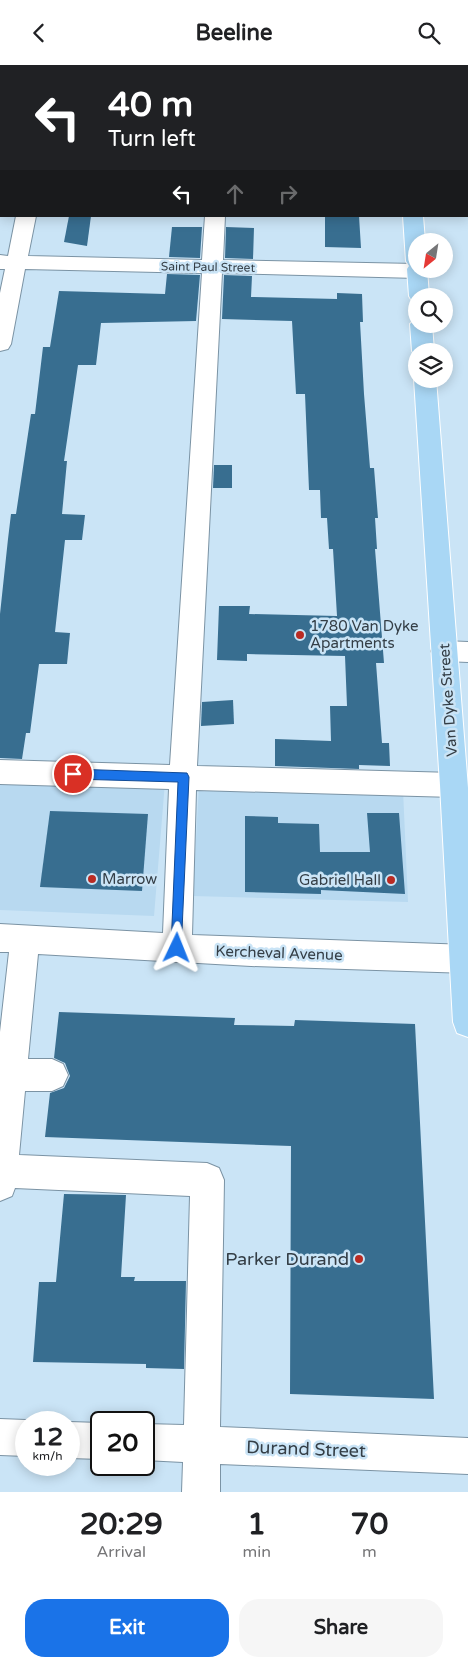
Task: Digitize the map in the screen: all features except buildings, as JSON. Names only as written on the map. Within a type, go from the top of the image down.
[{"type":"main road","points":[[413,217],[414,233]]},
{"type":"main road","name":"Van Dyke Street","points":[[426,388],[456,651],[454,785],[466,959],[468,1022]]},
{"type":"street","points":[[0,344],[8,263],[26,217]]},
{"type":"street","points":[[177,948],[183,777],[215,217]]},
{"type":"street","name":"Saint Paul Street","points":[[8,263],[212,267],[408,267]]},
{"type":"street","points":[[0,772],[454,785]]},
{"type":"street","points":[[13,939],[10,1075],[1,1175],[207,1180],[201,1492]]},
{"type":"street","name":"Kercheval Avenue","points":[[13,939],[251,953],[466,959]]},
{"type":"street","points":[[10,1075],[52,1075]]},
{"type":"street","points":[[0,1437],[15,1438]]},
{"type":"street","name":"Durand Street","points":[[155,1443],[468,1456]]},
{"type":"shaded area","points":[[0,776],[165,782],[154,916],[0,910]]},
{"type":"shaded area","points":[[199,784],[403,790],[408,902],[193,896]]},
{"type":"place","name":"1780 Van Dyke Apartments","points":[[300,635]]},
{"type":"place","name":"Marrow","points":[[92,879]]},
{"type":"place","name":"Gabriel Hall","points":[[391,880]]},
{"type":"place","name":"Parker Durand","points":[[359,1259]]},
{"type":"route","points":[[73,774],[183,777],[177,948]]}]
